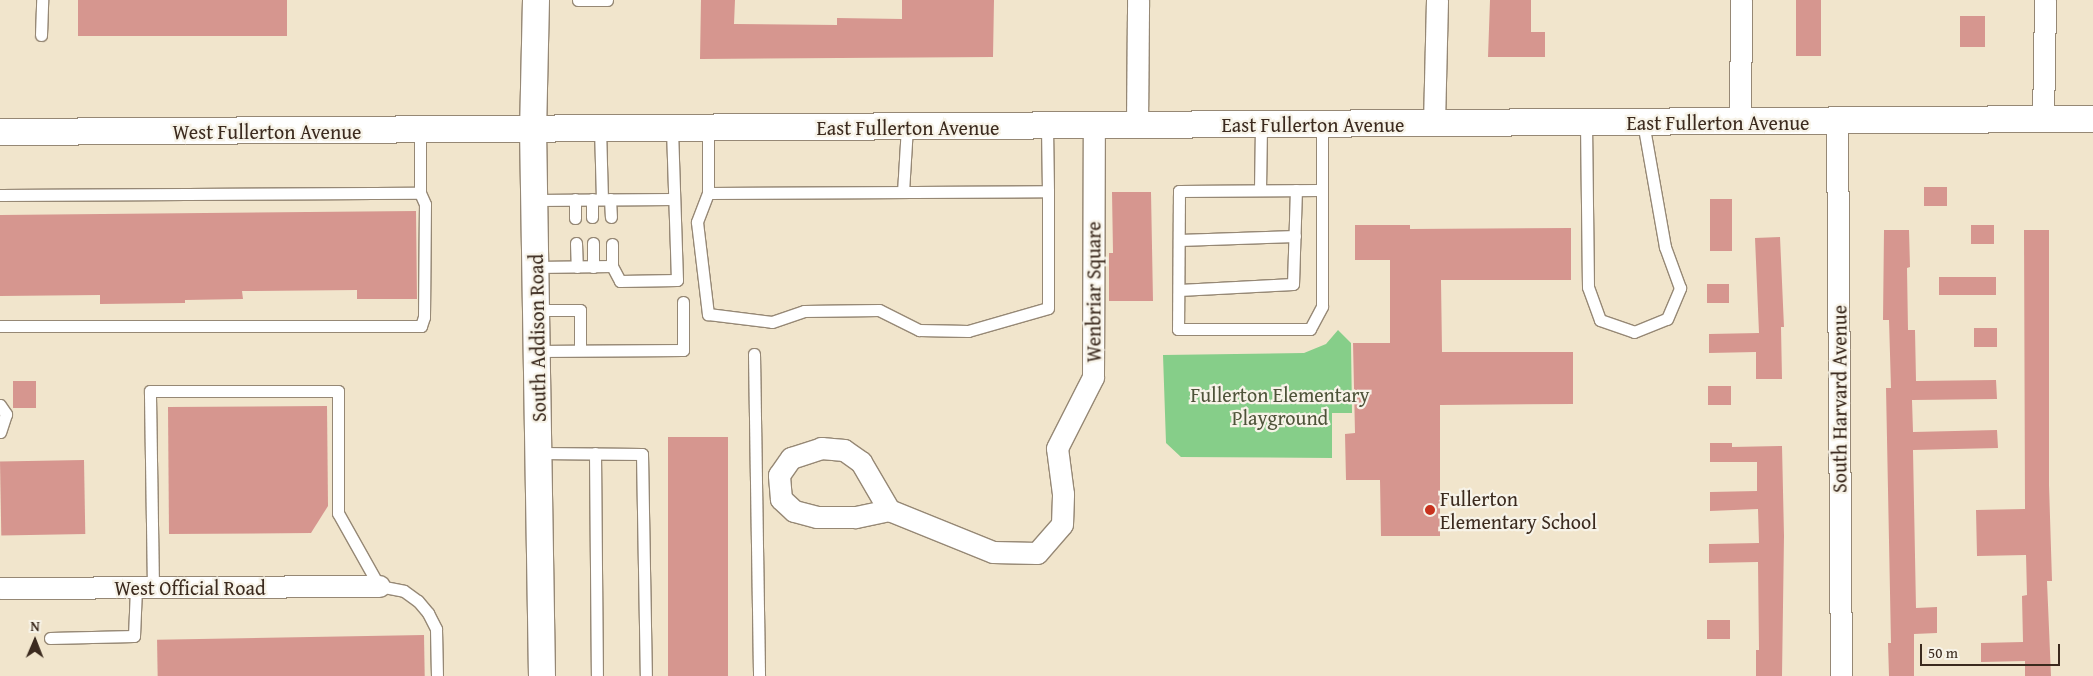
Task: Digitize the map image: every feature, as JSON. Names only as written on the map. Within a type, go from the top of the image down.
[{"type":"street","name":"South Addison Road","points":[[536,0],[533,128],[542,676]]},
{"type":"street","points":[[1137,125],[1138,0]]},
{"type":"street","points":[[1434,123],[1437,0]]},
{"type":"street","points":[[1740,122],[1741,0]]},
{"type":"street","points":[[2043,119],[2045,0]]},
{"type":"street","name":"East Fullerton Avenue","points":[[533,128],[2093,119]]},
{"type":"street","name":"South Harvard Avenue","points":[[1837,121],[1841,676]]},
{"type":"street","name":"Wenbriar Square","points":[[889,510],[993,552],[1036,553],[1062,524],[1063,494],[1057,448],[1093,376],[1094,126]]},
{"type":"street","name":"West Fullerton Avenue","points":[[0,132],[533,128]]},
{"type":"street","points":[[821,448],[844,450],[861,462],[889,510],[854,517],[817,517],[794,512],[781,499],[778,475],[791,458],[821,448]]},
{"type":"street","name":"West Official Road","points":[[0,588],[380,586]]},
{"type":"lane","points":[[41,34],[42,0]]},
{"type":"lane","points":[[578,0],[607,0]]},
{"type":"lane","points":[[1586,122],[1588,287],[1600,320],[1634,332],[1667,319],[1680,288],[1665,247],[1643,122]]},
{"type":"lane","points":[[1260,190],[1261,124]]},
{"type":"lane","points":[[1320,190],[1179,191],[1178,329],[1310,329],[1322,306],[1320,190],[1322,124]]},
{"type":"lane","points":[[708,128],[708,193],[697,222],[708,314],[772,322],[804,311],[879,310],[919,330],[968,331],[1048,308],[1047,126]]},
{"type":"lane","points":[[904,192],[907,127]]},
{"type":"lane","points":[[592,217],[601,199],[600,128]]},
{"type":"lane","points":[[612,244],[612,266],[620,281],[677,280],[672,128]]},
{"type":"lane","points":[[0,326],[421,326],[424,317],[425,204],[420,193],[420,130]]},
{"type":"lane","points":[[1179,290],[1293,284],[1296,190]]},
{"type":"lane","points":[[708,193],[1048,191]]},
{"type":"lane","points":[[0,195],[420,193]]},
{"type":"lane","points":[[534,200],[674,198]]},
{"type":"lane","points":[[575,199],[576,218]]},
{"type":"lane","points":[[601,199],[611,217]]},
{"type":"lane","points":[[1178,240],[1295,236]]},
{"type":"lane","points":[[576,243],[577,267]]},
{"type":"lane","points":[[593,243],[594,267]]},
{"type":"lane","points":[[535,267],[612,266]]},
{"type":"lane","points":[[537,351],[683,350],[683,302]]},
{"type":"lane","points":[[536,310],[580,310],[580,350]]},
{"type":"lane","points":[[754,354],[759,676]]},
{"type":"lane","points":[[50,638],[134,636],[145,587],[150,391],[338,391],[338,513],[380,586],[404,591],[418,600],[428,613],[436,629],[437,676]]},
{"type":"lane","points":[[0,405],[6,414],[0,432]]},
{"type":"lane","points":[[539,452],[642,454],[646,676]]},
{"type":"lane","points":[[595,453],[597,676]]},
{"type":"green space","name":"Fullerton Elementary Playground","points":[[1338,330],[1351,343],[1352,413],[1332,413],[1332,458],[1181,457],[1166,443],[1163,355],[1304,353],[1326,344]]},
{"type":"building","points":[[78,0],[287,0],[287,36],[78,36]]},
{"type":"building","points":[[701,0],[735,0],[734,24],[837,25],[837,18],[902,19],[902,0],[994,0],[993,57],[700,59]]},
{"type":"building","points":[[1490,0],[1531,0],[1531,32],[1545,32],[1545,57],[1488,57]]},
{"type":"building","points":[[1796,0],[1821,0],[1821,56],[1796,56]]},
{"type":"building","points":[[1960,16],[1985,16],[1985,47],[1960,47]]},
{"type":"building","points":[[1924,187],[1947,187],[1947,206],[1924,206]]},
{"type":"building","points":[[1112,192],[1151,192],[1153,301],[1109,301],[1109,253],[1113,253]]},
{"type":"building","points":[[1710,199],[1732,199],[1732,251],[1710,251]]},
{"type":"building","points":[[416,211],[417,299],[357,299],[357,290],[242,291],[243,299],[185,300],[185,303],[100,304],[100,295],[0,296],[0,215]]},
{"type":"building","points":[[1355,225],[1410,225],[1410,229],[1571,228],[1571,280],[1441,280],[1442,352],[1573,352],[1573,404],[1440,405],[1440,536],[1381,536],[1380,480],[1346,480],[1345,434],[1355,433],[1353,343],[1390,343],[1390,260],[1355,260]]},
{"type":"building","points":[[1971,225],[1994,225],[1994,244],[1971,244]]},
{"type":"building","points":[[1884,230],[1909,230],[1910,267],[1907,268],[1908,330],[1915,330],[1916,381],[1996,380],[1997,399],[1912,400],[1913,432],[1997,430],[1998,448],[1913,450],[1916,608],[1937,607],[1937,633],[1914,634],[1914,676],[1889,676],[1888,643],[1891,643],[1886,388],[1891,388],[1889,320],[1883,320]]},
{"type":"building","points":[[2024,230],[2049,230],[2049,485],[2052,581],[2047,581],[2051,676],[2025,676],[2025,661],[1981,662],[1981,643],[2023,642],[2022,596],[2027,595],[2026,555],[1977,556],[1976,510],[2025,509]]},
{"type":"building","points":[[1780,237],[1784,327],[1781,327],[1782,379],[1756,379],[1756,352],[1709,353],[1709,334],[1759,333],[1755,238]]},
{"type":"building","points":[[1939,277],[1996,277],[1996,295],[1939,295]]},
{"type":"building","points":[[1707,284],[1729,284],[1729,303],[1707,303]]},
{"type":"building","points":[[1974,328],[1997,328],[1997,347],[1974,347]]},
{"type":"building","points":[[13,381],[36,381],[36,408],[13,408]]},
{"type":"building","points":[[1708,386],[1731,386],[1731,405],[1708,405]]},
{"type":"building","points":[[327,406],[328,506],[311,533],[169,534],[168,407]]},
{"type":"building","points":[[668,437],[728,437],[728,676],[668,676]]},
{"type":"building","points":[[1710,443],[1732,443],[1732,447],[1782,446],[1784,536],[1782,676],[1756,676],[1756,650],[1759,650],[1758,562],[1709,563],[1709,544],[1759,543],[1758,509],[1710,511],[1710,492],[1757,491],[1757,462],[1710,462]]},
{"type":"building","points":[[84,460],[85,534],[1,535],[0,461]]},
{"type":"building","points":[[1707,620],[1730,620],[1730,639],[1707,639]]},
{"type":"building","points":[[424,635],[425,676],[158,676],[157,640]]},
{"type":"place","name":"Fullerton Elementary School","points":[[1430,510]]}]
